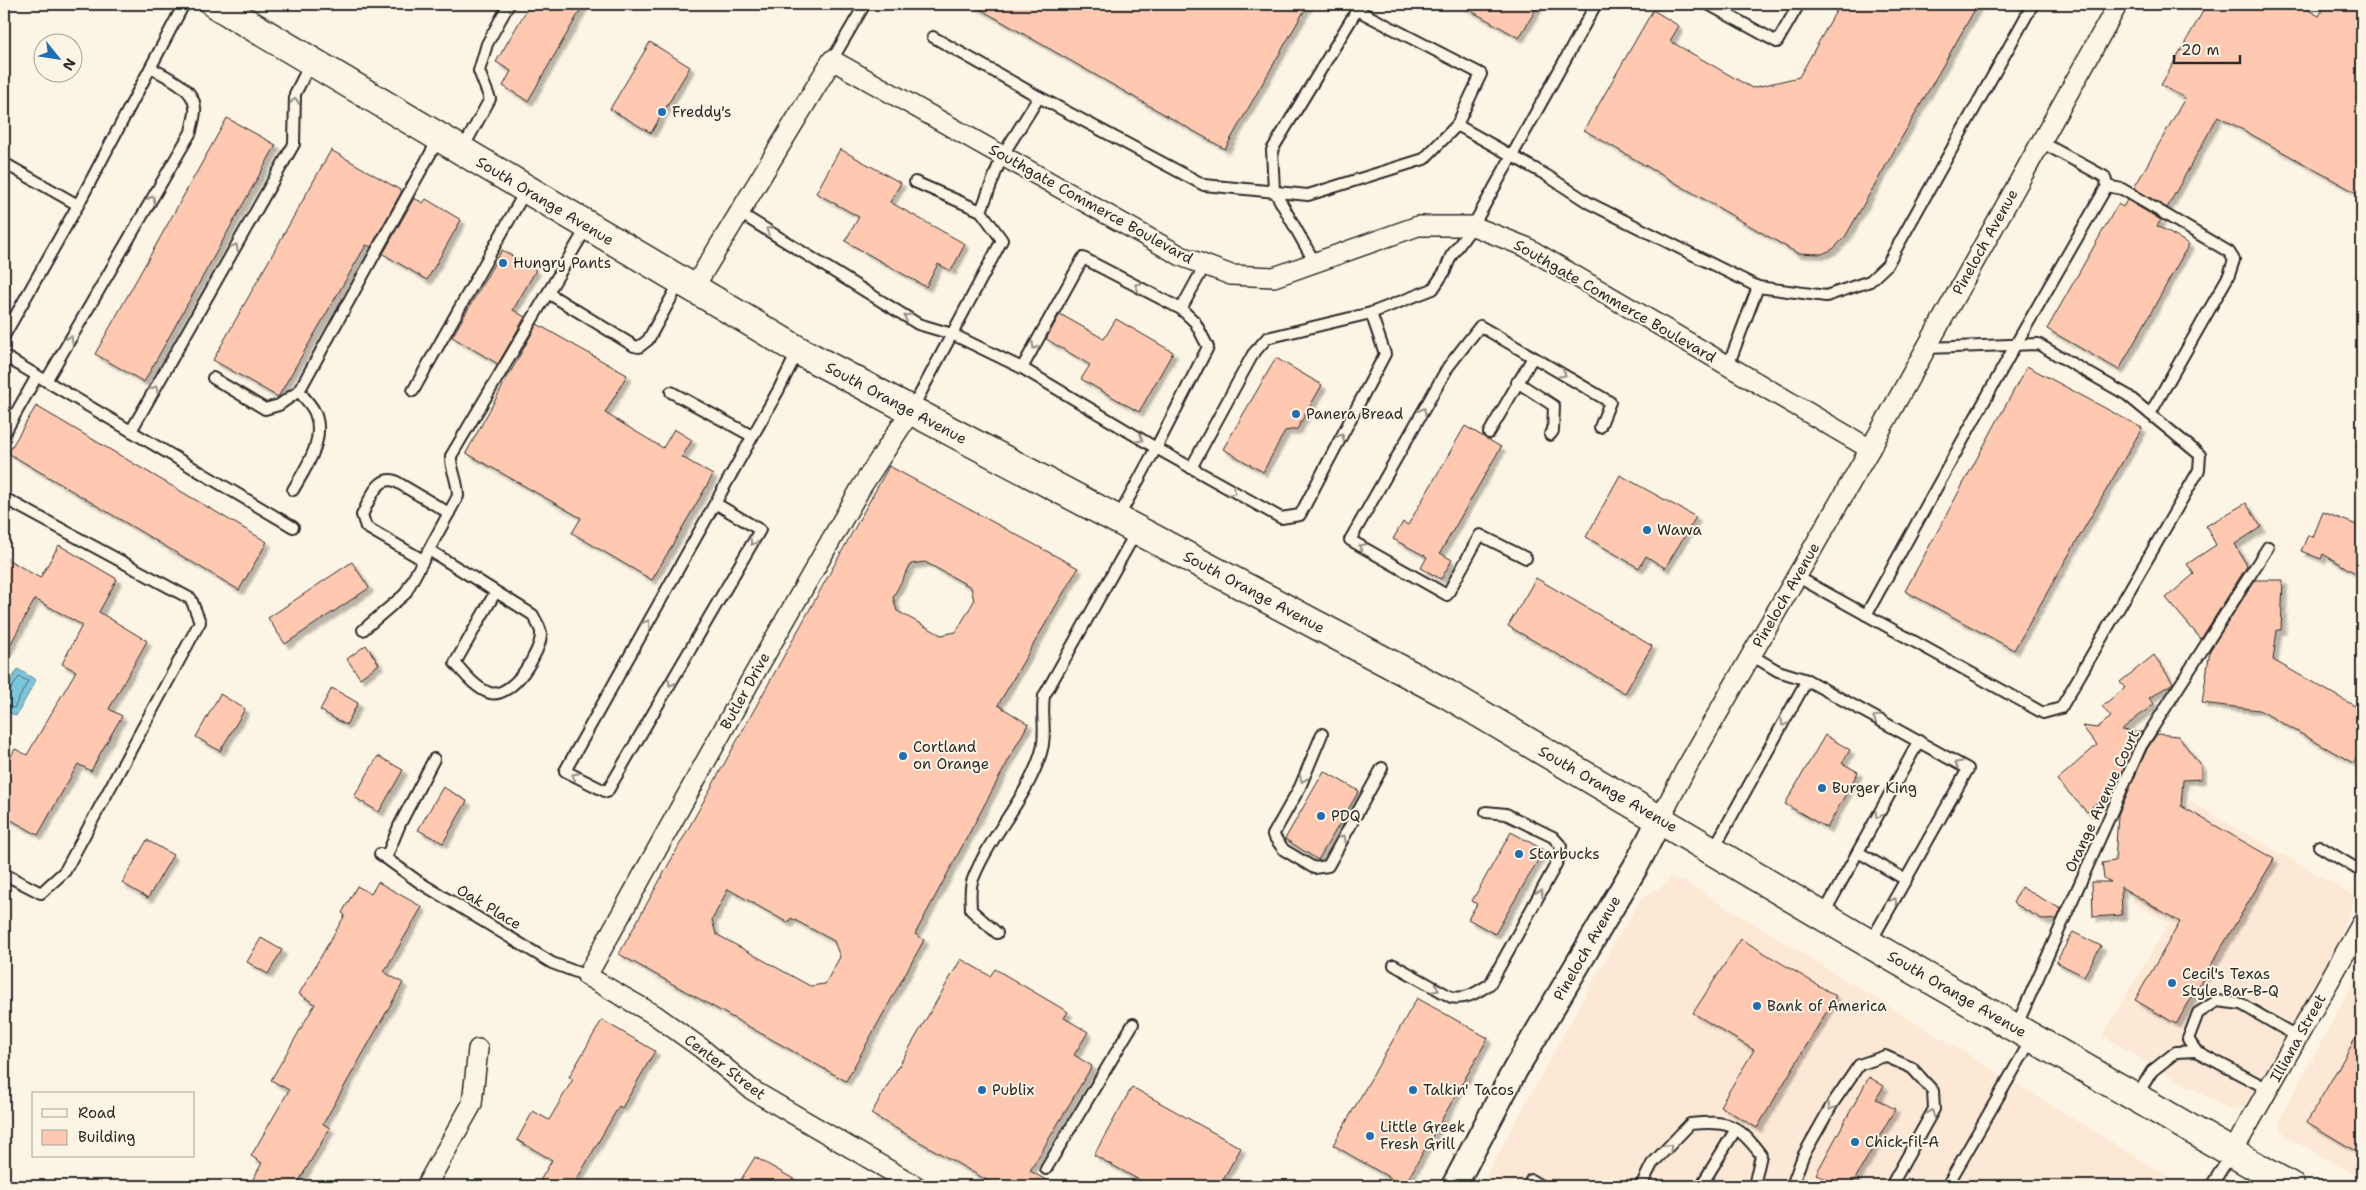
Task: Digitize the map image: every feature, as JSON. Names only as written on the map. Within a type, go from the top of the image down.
[{"type":"main road","name":"South Orange Avenue","points":[[215,4],[798,350],[1447,694],[1822,916],[2290,1186]]},
{"type":"street","name":"Pineloch Avenue","points":[[1454,1186],[1516,1070],[1636,866],[1684,772],[1870,449],[2118,4]]},
{"type":"street","name":"Southgate Commerce Boulevard","points":[[832,60],[1181,256],[1231,275],[1274,277],[1418,226],[1473,226],[1526,247],[1870,449]]},
{"type":"street","points":[[687,285],[738,212],[832,60]]},
{"type":"street","name":"Butler Drive","points":[[587,976],[827,546],[862,486],[911,411]]},
{"type":"street","name":"Illiana Street","points":[[2232,1152],[2270,1090],[2362,924]]},
{"type":"street","name":"Center Street","points":[[587,976],[662,1021],[701,1048],[752,1090],[916,1186]]},
{"type":"street","points":[[426,1186],[472,1104],[478,1049]]},
{"type":"lane","points":[[4,336],[78,205],[184,4]]},
{"type":"lane","points":[[214,378],[265,409],[279,405],[299,391],[450,144],[490,99],[479,71],[487,44],[510,4]]},
{"type":"lane","points":[[832,60],[865,4]]},
{"type":"lane","points":[[1191,468],[1253,354],[1267,338],[1371,313],[1433,289],[1445,271],[1451,256],[1473,226],[1596,4]]},
{"type":"lane","points":[[1708,4],[1777,42],[1799,4]]},
{"type":"lane","points":[[1456,125],[1512,155],[1589,203],[1758,287],[1826,296],[1870,280],[1887,264],[2033,4]]},
{"type":"lane","points":[[933,37],[1039,97],[1204,185],[1274,190],[1308,195],[1424,159],[1456,125],[1481,74],[1357,10],[1272,150],[1274,190],[1315,263]]},
{"type":"lane","points":[[131,431],[294,144],[295,94],[311,61]]},
{"type":"lane","points":[[4,434],[41,379],[191,132],[195,108],[190,94],[174,81],[151,68]]},
{"type":"lane","points":[[981,211],[1002,156],[1039,97]]},
{"type":"lane","points":[[1866,615],[2016,344],[2107,186],[2105,177],[2041,142]]},
{"type":"lane","points":[[4,163],[78,205]]},
{"type":"lane","points":[[911,411],[1002,240],[981,211],[915,182]]},
{"type":"lane","points":[[2107,186],[2122,189],[2229,252],[2234,260],[2229,275],[2150,414]]},
{"type":"lane","points":[[413,391],[527,190]]},
{"type":"lane","points":[[738,212],[918,324],[952,334],[1022,368],[1156,448],[1281,518],[1300,515],[1385,354],[1371,313]]},
{"type":"lane","points":[[363,630],[405,594],[458,496],[458,483],[451,462],[451,456],[588,226]]},
{"type":"lane","points":[[997,933],[971,910],[972,881],[1029,779],[1041,753],[1044,735],[1042,712],[1044,696],[1127,525],[1156,448],[1208,347],[1195,322],[1181,309],[1084,258],[1022,368]]},
{"type":"lane","points":[[1181,309],[1204,265]]},
{"type":"lane","points":[[548,293],[634,346],[639,347],[648,340],[687,285]]},
{"type":"lane","points":[[1728,366],[1758,287]]},
{"type":"lane","points":[[1526,558],[1480,535],[1447,595],[1350,540],[1448,367],[1480,326],[1610,402],[1600,427]]},
{"type":"lane","points":[[1796,576],[2043,713],[2060,708],[2199,470],[2200,456],[2127,395],[2038,344],[1926,348]]},
{"type":"lane","points":[[715,503],[760,530],[607,792],[565,771],[798,350]]},
{"type":"lane","points":[[4,356],[294,527]]},
{"type":"lane","points":[[1489,433],[1533,357]]},
{"type":"lane","points":[[1517,382],[1543,396],[1554,406],[1553,431],[1550,435]]},
{"type":"lane","points":[[293,490],[312,456],[318,432],[315,414],[299,391]]},
{"type":"lane","points":[[671,392],[752,436]]},
{"type":"lane","points":[[423,560],[366,527],[362,515],[376,488],[383,481],[389,479],[395,481],[449,513]]},
{"type":"lane","points":[[4,498],[191,599],[200,622],[65,871],[41,893],[4,874]]},
{"type":"lane","name":"Orange Avenue Court","points":[[1947,1186],[2024,1032],[2141,746],[2268,547]]},
{"type":"lane","points":[[429,550],[533,615],[541,632],[537,650],[514,686],[502,693],[490,693],[474,683],[455,663],[495,593]]},
{"type":"lane","points":[[1751,655],[1778,671],[1808,680],[1968,769],[1870,944]]},
{"type":"lane","points":[[1712,850],[1808,680]]},
{"type":"lane","points":[[1322,734],[1300,787],[1273,835],[1284,850],[1314,868],[1328,866],[1382,768]]},
{"type":"lane","points":[[1822,916],[1919,741]]},
{"type":"lane","name":"Oak Place","points":[[434,759],[383,856],[419,882],[552,963],[587,976]]},
{"type":"lane","points":[[1394,965],[1451,997],[1461,999],[1477,993],[1490,984],[1553,870],[1561,846],[1552,837],[1506,814],[1486,812]]},
{"type":"lane","points":[[2319,846],[2362,872]]},
{"type":"lane","points":[[1858,852],[1906,880]]},
{"type":"lane","points":[[2270,1090],[2196,1050],[2188,1039],[2198,1013],[2217,1001],[2241,1004],[2298,1037]]},
{"type":"lane","points":[[1046,1169],[1134,1024]]},
{"type":"lane","points":[[2136,1097],[2152,1071],[2176,1052],[2196,1050]]},
{"type":"lane","points":[[1792,1186],[1803,1156],[1833,1103],[1860,1064],[1885,1056],[1912,1068],[1934,1091],[1934,1109],[1891,1186]]},
{"type":"lane","points":[[1641,1186],[1652,1164],[1690,1124],[1717,1121],[1745,1133],[1761,1155],[1754,1186]]},
{"type":"lane","points":[[1700,1186],[1736,1129]]},
{"type":"lane","points":[[2210,1186],[2232,1152]]},
{"type":"lane","points":[[1531,1180],[1541,1186]]},
{"type":"shaded area","points":[[2190,801],[2356,897],[2335,949],[2311,995],[2249,1102],[2241,1110],[2228,1109],[2102,1036],[2169,923],[2131,901]]},
{"type":"shaded area","points":[[1669,877],[1687,883],[2184,1186],[1494,1186],[1483,1181],[1613,945],[1642,897],[1668,883]]},
{"type":"shaded area","points":[[2362,966],[2362,1179],[2285,1136],[2278,1122]]},
{"type":"water","points":[[18,669],[36,680],[16,716],[4,710],[4,692]]},
{"type":"building","points":[[530,4],[584,4],[528,101],[503,86],[511,71],[496,62]]},
{"type":"building","points":[[971,4],[1308,4],[1225,149]]},
{"type":"building","points":[[1459,4],[1539,4],[1519,38]]},
{"type":"building","points":[[1840,4],[1978,4],[1845,237],[1833,249],[1822,254],[1797,253],[1584,130],[1653,10],[1679,26],[1670,41],[1752,88],[1799,77]]},
{"type":"building","points":[[2207,4],[2297,4],[2319,16],[2326,4],[2362,4],[2362,196],[2218,116],[2167,208],[2134,188],[2185,98],[2161,85]]},
{"type":"building","points":[[650,42],[690,67],[651,133],[610,109]]},
{"type":"building","points":[[227,118],[276,145],[144,382],[95,354]]},
{"type":"building","points":[[840,149],[901,183],[890,202],[965,244],[951,271],[938,264],[926,287],[845,241],[859,217],[816,193]]},
{"type":"building","points":[[331,150],[402,191],[371,247],[366,245],[278,397],[213,360]]},
{"type":"building","points":[[414,198],[423,203],[426,199],[461,220],[427,280],[383,254]]},
{"type":"building","points":[[2127,200],[2161,220],[2157,226],[2189,244],[2119,370],[2047,329],[2118,204],[2123,207]]},
{"type":"building","points":[[502,250],[536,270],[513,310],[525,317],[498,364],[452,337]]},
{"type":"building","points":[[1060,314],[1104,339],[1116,319],[1173,352],[1139,412],[1081,379],[1090,365],[1046,339]]},
{"type":"building","points":[[537,324],[627,375],[605,413],[663,448],[674,429],[692,440],[682,457],[713,475],[652,580],[572,533],[581,518],[466,453]]},
{"type":"building","points":[[1276,358],[1322,385],[1297,429],[1285,431],[1263,472],[1223,449]]},
{"type":"building","points":[[2027,366],[2142,428],[2014,650],[1905,591]]},
{"type":"building","points":[[36,406],[267,542],[239,590],[8,453]]},
{"type":"building","points":[[1465,426],[1501,447],[1440,553],[1452,560],[1441,579],[1421,568],[1427,557],[1393,539],[1403,522],[1408,525]]},
{"type":"building","name":"Cortland on Orange","points":[[889,466],[1078,568],[998,705],[1028,724],[915,934],[924,940],[846,1081],[619,954]],"holes":[[[925,562],[971,587],[974,601],[956,632],[941,635],[897,611],[893,597],[911,564]],[[728,889],[788,923],[791,918],[834,941],[840,957],[825,984],[810,986],[716,934],[712,920]]]},
{"type":"building","points":[[1620,475],[1696,517],[1665,568],[1646,556],[1639,568],[1586,537]]},
{"type":"building","points":[[2246,503],[2261,527],[2235,544],[2247,566],[2201,639],[2166,598],[2194,574],[2187,564],[2216,545],[2206,526]]},
{"type":"building","points":[[2323,512],[2362,527],[2362,577],[2323,554],[2321,559],[2301,551],[2308,535],[2313,537]]},
{"type":"building","points":[[59,545],[117,579],[99,612],[147,641],[109,709],[122,716],[91,771],[78,764],[38,835],[4,816],[4,769],[15,749],[27,755],[76,671],[62,664],[82,625],[35,599],[4,656],[4,557],[40,578]]},
{"type":"building","points":[[352,562],[369,588],[285,644],[268,618]]},
{"type":"building","points":[[1536,578],[1652,646],[1625,693],[1508,626]]},
{"type":"building","points":[[2255,580],[2283,580],[2281,630],[2277,630],[2273,660],[2362,710],[2362,748],[2353,763],[2259,710],[2202,703],[2210,650]]},
{"type":"building","points":[[366,645],[379,664],[360,678],[347,659]]},
{"type":"building","points":[[2154,655],[2173,683],[2149,698],[2154,704],[2121,730],[2142,732],[2117,783],[2087,812],[2057,780],[2097,745],[2082,726],[2097,728],[2111,717],[2102,706],[2125,688],[2120,682]]},
{"type":"building","points":[[332,688],[358,703],[346,725],[320,710]]},
{"type":"building","points":[[220,694],[245,709],[220,751],[196,737]]},
{"type":"building","points":[[2157,734],[2178,736],[2201,766],[2201,779],[2183,780],[2181,806],[2274,859],[2176,1024],[2135,1000],[2180,922],[2121,887],[2122,915],[2093,917],[2092,882],[2111,882],[2104,878],[2102,863],[2115,861],[2118,815],[2147,749]]},
{"type":"building","name":"Burger King","points":[[1825,735],[1850,750],[1842,763],[1858,772],[1827,828],[1785,804]]},
{"type":"building","points":[[378,756],[403,770],[379,812],[354,797]]},
{"type":"building","points":[[1324,771],[1359,791],[1318,860],[1285,839]]},
{"type":"building","points":[[443,787],[467,801],[443,843],[418,830]]},
{"type":"building","points":[[1511,832],[1544,850],[1495,934],[1468,919],[1477,904],[1472,901]]},
{"type":"building","points":[[147,840],[173,855],[148,898],[122,883]]},
{"type":"building","points":[[378,882],[422,907],[384,972],[403,983],[323,1124],[330,1128],[296,1186],[249,1186],[262,1163],[251,1156],[289,1090],[271,1080],[315,1004],[299,994],[345,915],[342,913],[357,886],[371,894]]},
{"type":"building","points":[[2021,887],[2061,909],[2057,919],[2044,920],[2013,903]]},
{"type":"building","points":[[2073,932],[2101,946],[2084,976],[2056,962]]},
{"type":"building","points":[[261,938],[282,950],[268,974],[247,962]]},
{"type":"building","points":[[1741,939],[1836,996],[1757,1128],[1720,1106],[1754,1050],[1693,1013]]},
{"type":"building","name":"Publix","points":[[961,959],[990,976],[995,969],[1068,1012],[1064,1018],[1088,1032],[1074,1055],[1092,1066],[1030,1171],[1057,1186],[997,1186],[871,1114]]},
{"type":"building","points":[[1417,998],[1488,1038],[1404,1186],[1333,1145]]},
{"type":"building","points":[[602,1020],[655,1051],[622,1108],[619,1106],[573,1186],[537,1186],[552,1160],[517,1140],[533,1111],[549,1120],[573,1079],[569,1077]]},
{"type":"building","points":[[2362,1027],[2362,1155],[2307,1122]]},
{"type":"building","name":"Chick-fil-A","points":[[1869,1077],[1884,1086],[1876,1099],[1895,1109],[1851,1186],[1839,1186],[1816,1174]]},
{"type":"building","points":[[1132,1087],[1241,1148],[1219,1186],[1150,1186],[1094,1155]]},
{"type":"building","points":[[755,1157],[776,1169],[806,1186],[737,1186]]},
{"type":"place","name":"Freddy's","points":[[662,112]]},
{"type":"place","name":"Hungry Pants","points":[[503,263]]},
{"type":"place","name":"Panera Bread","points":[[1296,414]]},
{"type":"place","name":"Wawa","points":[[1647,530]]},
{"type":"place","name":"Cortland on Orange","points":[[903,756]]},
{"type":"place","name":"Burger King","points":[[1822,788]]},
{"type":"place","name":"PDQ","points":[[1321,816]]},
{"type":"place","name":"Starbucks","points":[[1519,854]]},
{"type":"place","name":"Cecil's Texas Style Bar-B-Q","points":[[2172,983]]},
{"type":"place","name":"Bank of America","points":[[1757,1006]]},
{"type":"place","name":"Publix","points":[[982,1090]]},
{"type":"place","name":"Talkin' Tacos","points":[[1413,1090]]},
{"type":"place","name":"Little Greek Fresh Grill","points":[[1370,1136]]},
{"type":"place","name":"Chick-fil-A","points":[[1855,1142]]}]
